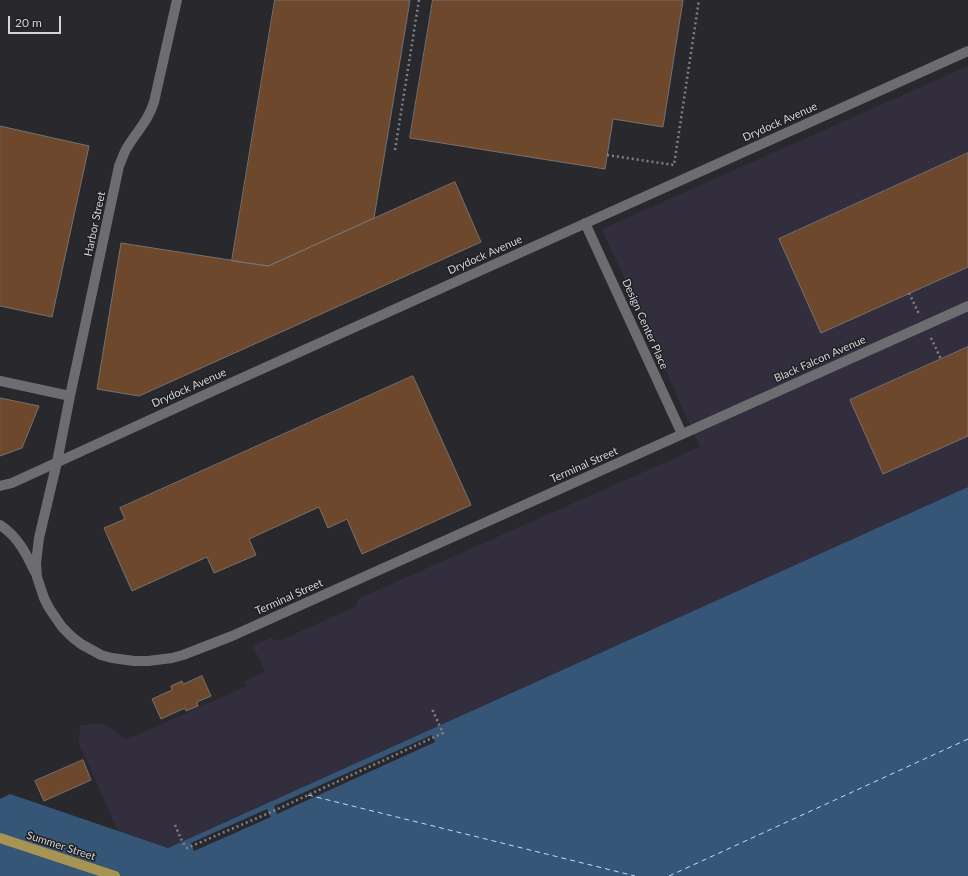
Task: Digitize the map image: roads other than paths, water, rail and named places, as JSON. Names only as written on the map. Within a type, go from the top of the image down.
[{"type":"main road","name":"Summer Street","points":[[0,838],[115,876]]},
{"type":"street","name":"Harbor Street","points":[[57,462],[119,166],[128,145],[145,123],[153,108],[177,0]]},
{"type":"street","name":"Drydock Avenue","points":[[0,486],[12,483],[172,409],[968,51]]},
{"type":"street","name":"Design Center Place","points":[[585,223],[682,434]]},
{"type":"street","name":"Black Falcon Avenue","points":[[682,434],[968,306]]},
{"type":"street","points":[[0,381],[70,396]]},
{"type":"street","name":"Terminal Street","points":[[57,462],[36,551],[37,577],[44,598],[62,627],[81,644],[101,655],[112,658],[148,661],[172,658],[239,633],[682,434]]},
{"type":"street","name":"Drydock Avenue","points":[[0,493],[12,483]]},
{"type":"street","points":[[0,525],[14,536],[26,554],[37,577]]},
{"type":"water","points":[[968,487],[968,876],[0,876],[0,799],[10,794],[168,848]]}]
